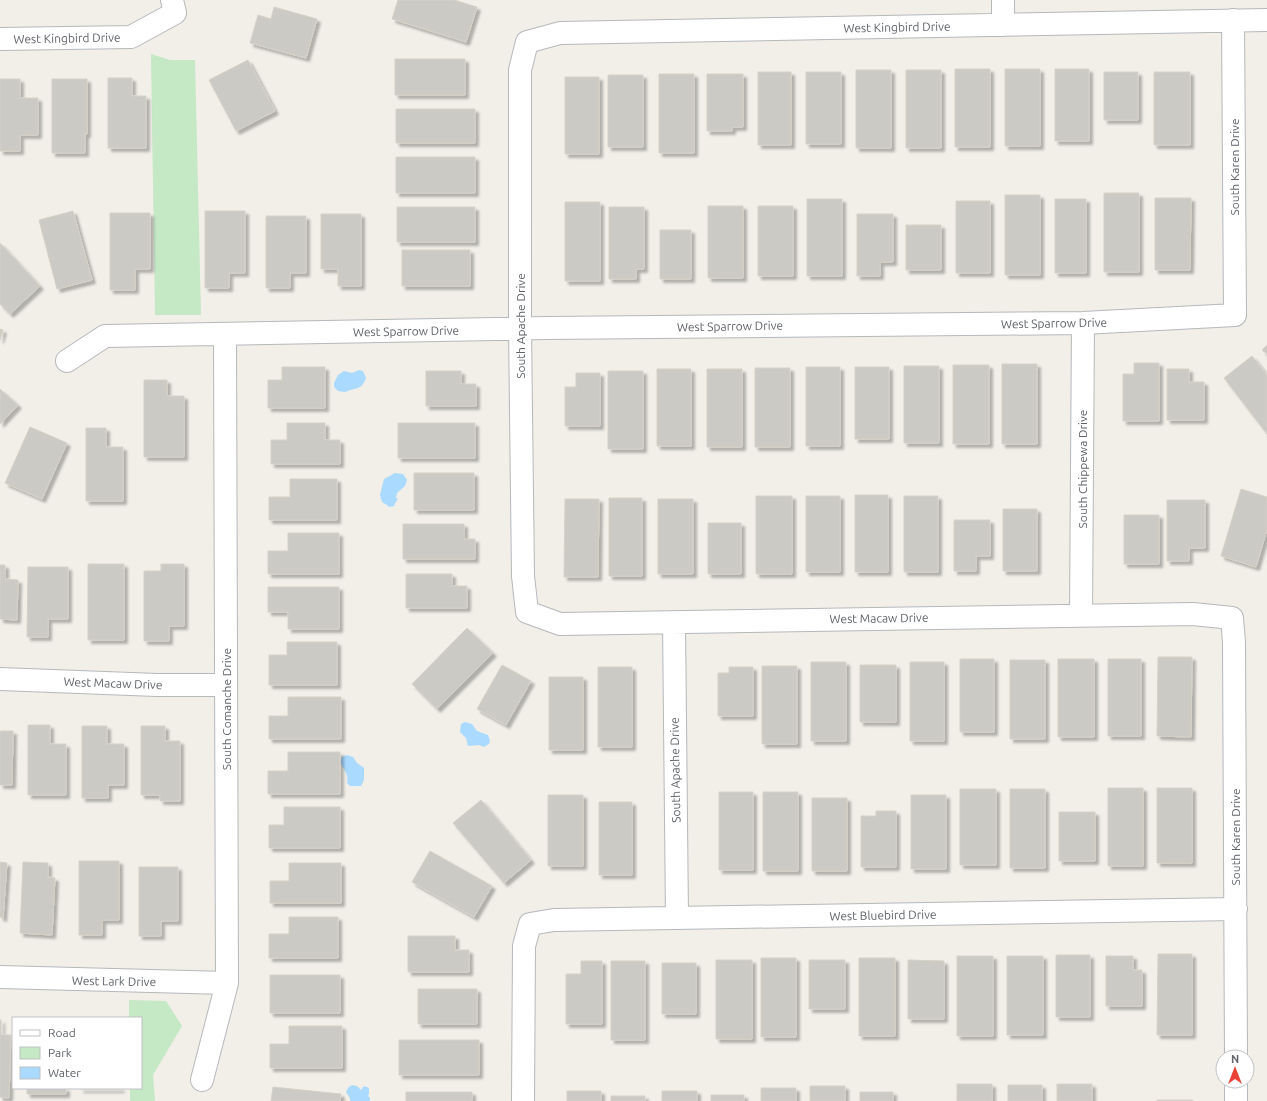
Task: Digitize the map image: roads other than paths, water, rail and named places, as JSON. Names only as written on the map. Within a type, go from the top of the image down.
[{"type":"street","points":[[1003,0],[1003,25]]},
{"type":"street","name":"West Kingbird Drive","points":[[0,39],[131,36],[174,6]]},
{"type":"street","name":"South Karen Drive","points":[[1233,20],[1235,315]]},
{"type":"street","name":"West Kingbird Drive","points":[[527,42],[560,33],[1267,20]]},
{"type":"street","name":"South Apache Drive","points":[[527,42],[520,70],[520,328],[523,576],[527,612]]},
{"type":"street","name":"West Sparrow Drive","points":[[67,361],[105,336],[225,335],[520,328],[1083,323],[1235,315]]},
{"type":"street","name":"South Chippewa Drive","points":[[1081,615],[1083,323]]},
{"type":"street","name":"South Comanche Drive","points":[[202,1080],[227,983],[225,335]]},
{"type":"street","name":"West Macaw Drive","points":[[527,612],[560,624],[1193,614],[1232,618]]},
{"type":"street","name":"South Karen Drive","points":[[1232,618],[1234,650],[1236,1049]]},
{"type":"street","name":"South Apache Drive","points":[[674,622],[677,918]]},
{"type":"street","name":"West Macaw Drive","points":[[0,679],[157,685],[226,685]]},
{"type":"street","name":"West Bluebird Drive","points":[[523,1101],[524,946],[530,924],[554,920],[1236,909]]},
{"type":"street","name":"West Lark Drive","points":[[0,977],[227,983]]},
{"type":"street","points":[[1236,1089],[1236,1101]]},
{"type":"water","points":[[359,370],[363,371],[366,378],[360,387],[345,392],[338,391],[334,387],[334,383],[338,375],[344,371],[352,373]]},
{"type":"water","points":[[395,473],[403,474],[407,480],[405,486],[397,493],[396,498],[398,499],[394,505],[395,506],[389,507],[382,502],[380,495],[384,479]]},
{"type":"water","points":[[465,722],[472,724],[477,731],[488,735],[490,741],[489,744],[484,747],[479,745],[468,746],[466,738],[460,732],[461,724]]},
{"type":"water","points":[[347,755],[353,757],[357,763],[364,768],[364,780],[361,786],[350,786],[347,783],[347,775],[341,761],[342,757]]},
{"type":"water","points":[[352,1085],[357,1086],[361,1090],[364,1086],[369,1088],[368,1096],[370,1101],[350,1101],[350,1098],[346,1092]]}]
